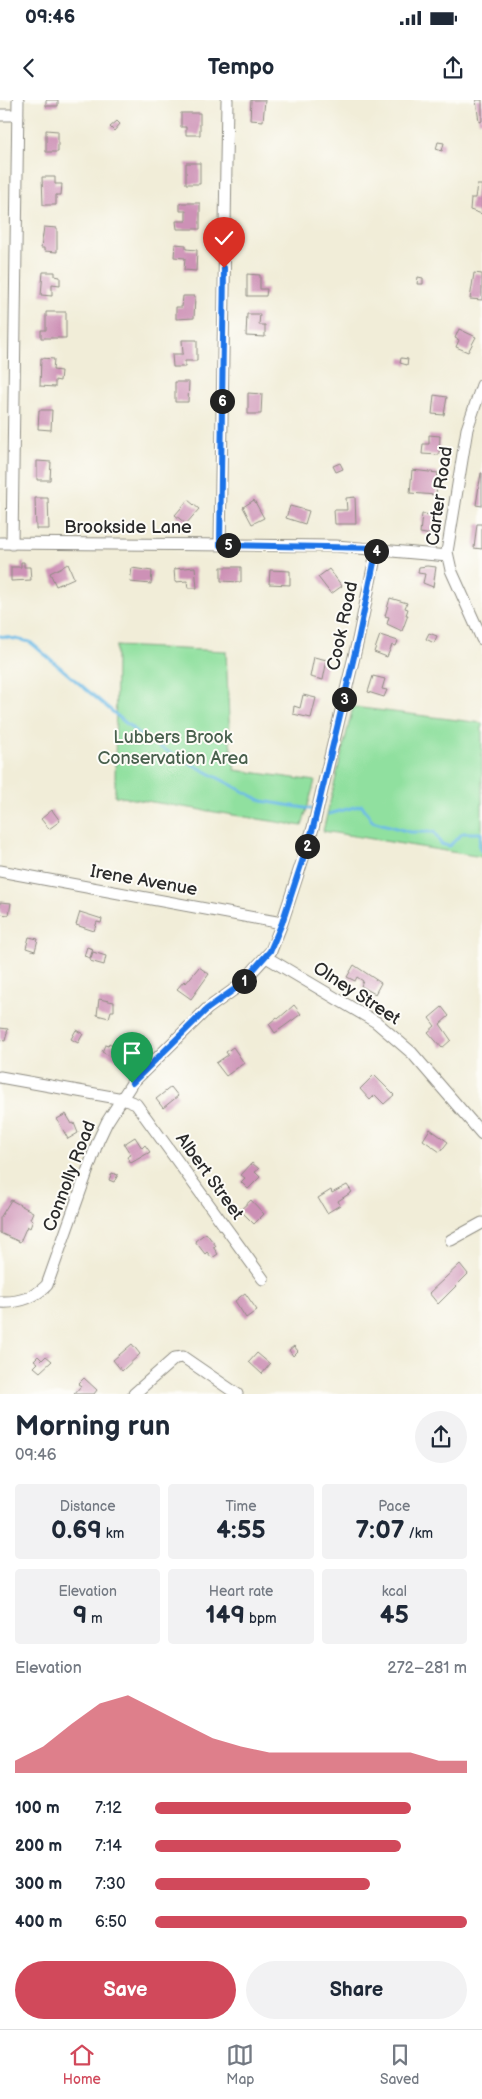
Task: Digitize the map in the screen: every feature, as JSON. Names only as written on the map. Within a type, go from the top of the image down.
[{"type":"street","points":[[6,543],[18,100]]},
{"type":"street","points":[[220,545],[226,100]]},
{"type":"street","points":[[0,115],[18,115]]},
{"type":"street","name":"Carter Road","points":[[482,385],[467,429],[448,556],[452,574],[482,639]]},
{"type":"street","name":"Brookside Lane","points":[[6,543],[377,548],[448,556]]},
{"type":"street","name":"Cook Road","points":[[313,828],[358,640],[377,548]]},
{"type":"street","name":"Connolly Road","points":[[0,1302],[23,1300],[41,1291],[47,1285],[98,1142],[107,1122],[132,1083],[207,1009],[239,986],[266,957],[282,923],[313,828]]},
{"type":"street","name":"Irene Avenue","points":[[0,872],[282,923]]},
{"type":"street","name":"Olney Street","points":[[266,957],[376,1022],[412,1053],[482,1134]]},
{"type":"street","points":[[0,1077],[123,1099]]},
{"type":"street","name":"Albert Street","points":[[123,1099],[136,1104],[263,1279]]},
{"type":"street","points":[[451,1240],[482,1223]]},
{"type":"street","points":[[134,1394],[175,1358],[183,1357],[192,1361],[237,1394]]},
{"type":"green space","name":"Lubbers Brook Conservation Area","points":[[116,646],[226,651],[230,742],[235,770],[315,781],[302,826],[115,796]]},
{"type":"green space","points":[[353,707],[482,723],[482,857],[323,831]]},
{"type":"building","points":[[46,100],[58,100],[58,106],[46,106]]},
{"type":"building","points":[[251,100],[265,100],[263,121],[250,120]]},
{"type":"building","points":[[476,100],[482,100],[482,121],[479,122]]},
{"type":"building","points":[[181,113],[200,113],[200,135],[186,135],[186,127],[181,127]]},
{"type":"building","points":[[117,121],[120,124],[114,131],[110,127]]},
{"type":"building","points":[[46,130],[58,131],[58,152],[46,152]]},
{"type":"building","points":[[438,142],[444,143],[442,151],[436,149]]},
{"type":"building","points":[[186,163],[200,163],[200,184],[186,184]]},
{"type":"building","points":[[42,177],[55,177],[55,184],[62,184],[61,195],[56,195],[56,205],[43,205]]},
{"type":"building","points":[[477,185],[482,185],[482,214],[470,210],[471,198],[475,198]]},
{"type":"building","points":[[180,203],[200,203],[200,229],[177,229],[176,221],[186,221],[186,211],[180,211]]},
{"type":"building","points":[[44,227],[57,228],[57,252],[44,251],[44,248],[41,248]]},
{"type":"building","points":[[175,244],[186,245],[186,249],[197,250],[196,271],[184,270],[185,258],[174,257]]},
{"type":"building","points":[[43,272],[55,272],[55,276],[60,277],[60,285],[52,284],[52,296],[41,295]]},
{"type":"building","points":[[474,273],[482,274],[482,300],[470,299]]},
{"type":"building","points":[[247,274],[260,275],[260,289],[267,289],[266,296],[247,296]]},
{"type":"building","points":[[418,277],[423,278],[423,284],[417,284]]},
{"type":"building","points":[[183,296],[195,296],[194,318],[176,319],[176,307],[182,307]]},
{"type":"building","points":[[46,312],[66,312],[66,338],[41,338],[41,330],[46,330]]},
{"type":"building","points":[[247,314],[260,314],[259,325],[265,325],[265,337],[246,336]]},
{"type":"building","points":[[459,329],[476,337],[468,352],[456,347],[459,340],[455,338]]},
{"type":"building","points":[[182,340],[197,340],[197,361],[185,361],[185,367],[173,367],[172,354],[183,354]]},
{"type":"building","points":[[41,358],[54,359],[53,370],[61,371],[60,381],[55,380],[55,387],[40,386]]},
{"type":"building","points":[[401,358],[408,359],[407,365],[400,363]]},
{"type":"building","points":[[175,382],[189,382],[188,402],[175,402]]},
{"type":"building","points":[[248,393],[262,394],[261,414],[248,414]]},
{"type":"building","points":[[434,395],[447,397],[444,415],[432,414]]},
{"type":"building","points":[[39,410],[52,410],[51,430],[38,429]]},
{"type":"building","points":[[429,435],[440,436],[439,455],[422,454],[423,444],[429,444]]},
{"type":"building","points":[[37,461],[51,462],[50,480],[37,480]]},
{"type":"building","points":[[340,463],[343,469],[336,472],[333,466]]},
{"type":"building","points":[[412,470],[438,473],[436,495],[410,493]]},
{"type":"building","points":[[482,473],[482,506],[476,505]]},
{"type":"building","points":[[355,497],[356,524],[335,524],[334,510],[347,510],[346,498]]},
{"type":"building","points":[[35,498],[48,498],[49,529],[36,529]]},
{"type":"building","points":[[188,500],[199,509],[186,524],[175,515]]},
{"type":"building","points":[[254,500],[264,518],[252,524],[243,507]]},
{"type":"building","points":[[290,506],[309,511],[305,524],[286,518]]},
{"type":"building","points":[[422,514],[434,515],[432,535],[420,533]]},
{"type":"building","points":[[477,524],[482,524],[482,549],[474,548]]},
{"type":"building","points":[[21,562],[24,562],[24,567],[30,567],[31,580],[11,581],[11,567],[21,567]]},
{"type":"building","points":[[68,564],[74,578],[56,586],[50,573]]},
{"type":"building","points":[[195,567],[197,588],[188,588],[187,581],[175,582],[174,569]]},
{"type":"building","points":[[221,567],[241,567],[241,582],[221,581]]},
{"type":"building","points":[[419,567],[436,567],[433,587],[423,583],[425,574],[418,573]]},
{"type":"building","points":[[132,568],[152,571],[151,584],[130,582]]},
{"type":"building","points":[[329,569],[342,586],[331,594],[318,577]]},
{"type":"building","points":[[270,570],[290,571],[290,585],[269,584]]},
{"type":"building","points":[[390,598],[407,603],[405,608],[408,609],[406,615],[408,615],[402,631],[387,624],[389,617],[385,616]]},
{"type":"building","points":[[429,633],[437,636],[434,643],[426,639]]},
{"type":"building","points":[[380,635],[398,641],[396,646],[392,645],[387,657],[374,652]]},
{"type":"building","points":[[314,657],[327,660],[323,680],[310,677]]},
{"type":"building","points":[[373,676],[385,679],[382,689],[387,690],[384,697],[368,692]]},
{"type":"building","points":[[303,695],[316,698],[311,718],[293,714],[294,706],[300,708]]},
{"type":"building","points":[[52,810],[60,821],[49,829],[41,819]]},
{"type":"building","points":[[0,902],[11,903],[9,915],[0,914]]},
{"type":"building","points":[[80,912],[102,919],[101,923],[97,922],[94,931],[76,925]]},
{"type":"building","points":[[29,937],[38,939],[35,951],[26,948]]},
{"type":"building","points":[[87,947],[93,949],[90,958],[84,956]]},
{"type":"building","points":[[93,952],[106,956],[104,965],[90,961]]},
{"type":"building","points":[[354,965],[381,983],[375,994],[361,986],[363,981],[357,977],[355,981],[347,977]]},
{"type":"building","points":[[199,967],[209,974],[191,999],[177,989],[184,981],[186,983]]},
{"type":"building","points":[[99,999],[114,1002],[114,1011],[111,1011],[109,1018],[97,1015]]},
{"type":"building","points":[[294,1005],[301,1014],[275,1033],[269,1024]]},
{"type":"building","points":[[442,1007],[449,1016],[440,1024],[451,1040],[442,1048],[428,1032],[435,1026],[429,1018]]},
{"type":"building","points":[[0,1028],[8,1029],[5,1041],[0,1040]]},
{"type":"building","points":[[76,1030],[83,1034],[78,1043],[71,1039]]},
{"type":"building","points":[[109,1043],[128,1054],[123,1063],[102,1052],[105,1045],[108,1046]]},
{"type":"building","points":[[233,1047],[244,1063],[226,1076],[216,1063],[228,1055],[226,1052]]},
{"type":"building","points":[[374,1075],[394,1095],[384,1104],[375,1095],[370,1100],[360,1089]]},
{"type":"building","points":[[171,1087],[178,1096],[163,1108],[156,1099]]},
{"type":"building","points":[[66,1114],[72,1124],[74,1123],[78,1133],[68,1139],[57,1119]]},
{"type":"building","points":[[430,1129],[448,1142],[440,1152],[423,1140]]},
{"type":"building","points":[[135,1137],[142,1148],[145,1145],[150,1152],[131,1163],[127,1157],[131,1155],[124,1144]]},
{"type":"building","points":[[252,1163],[259,1169],[255,1172],[260,1177],[248,1189],[241,1182],[245,1178],[241,1175]]},
{"type":"building","points":[[112,1173],[118,1175],[114,1182],[109,1180]]},
{"type":"building","points":[[347,1185],[352,1192],[338,1201],[340,1205],[327,1213],[318,1198],[331,1190],[332,1193]]},
{"type":"building","points":[[11,1200],[33,1212],[30,1219],[33,1220],[30,1228],[27,1226],[20,1242],[0,1233],[0,1218]]},
{"type":"building","points":[[251,1200],[264,1214],[254,1224],[240,1210]]},
{"type":"building","points":[[206,1233],[216,1246],[213,1247],[218,1254],[212,1258],[207,1252],[205,1254],[195,1241]]},
{"type":"building","points":[[460,1264],[468,1274],[438,1304],[429,1293]]},
{"type":"building","points":[[245,1293],[257,1310],[246,1318],[235,1301]]},
{"type":"building","points":[[132,1344],[140,1354],[122,1371],[113,1360]]},
{"type":"building","points":[[294,1346],[298,1351],[293,1356],[289,1350]]},
{"type":"building","points":[[257,1353],[270,1364],[262,1374],[249,1362]]},
{"type":"building","points":[[38,1356],[42,1360],[46,1356],[52,1361],[40,1372],[34,1367],[38,1363],[34,1360]]},
{"type":"building","points":[[84,1378],[97,1390],[94,1394],[74,1394],[81,1386],[78,1384]]},
{"type":"waterway","points":[[0,636],[30,642],[146,740],[262,801],[311,809]]},
{"type":"waterway","points":[[329,814],[362,805],[372,821],[410,832],[434,832],[441,844],[449,846],[463,833],[481,833],[479,847],[482,852]]},
{"type":"route","points":[[132,1083],[207,1009],[239,986],[258,967],[270,951],[282,923],[313,828],[358,640],[377,548],[220,545],[224,268]]}]
